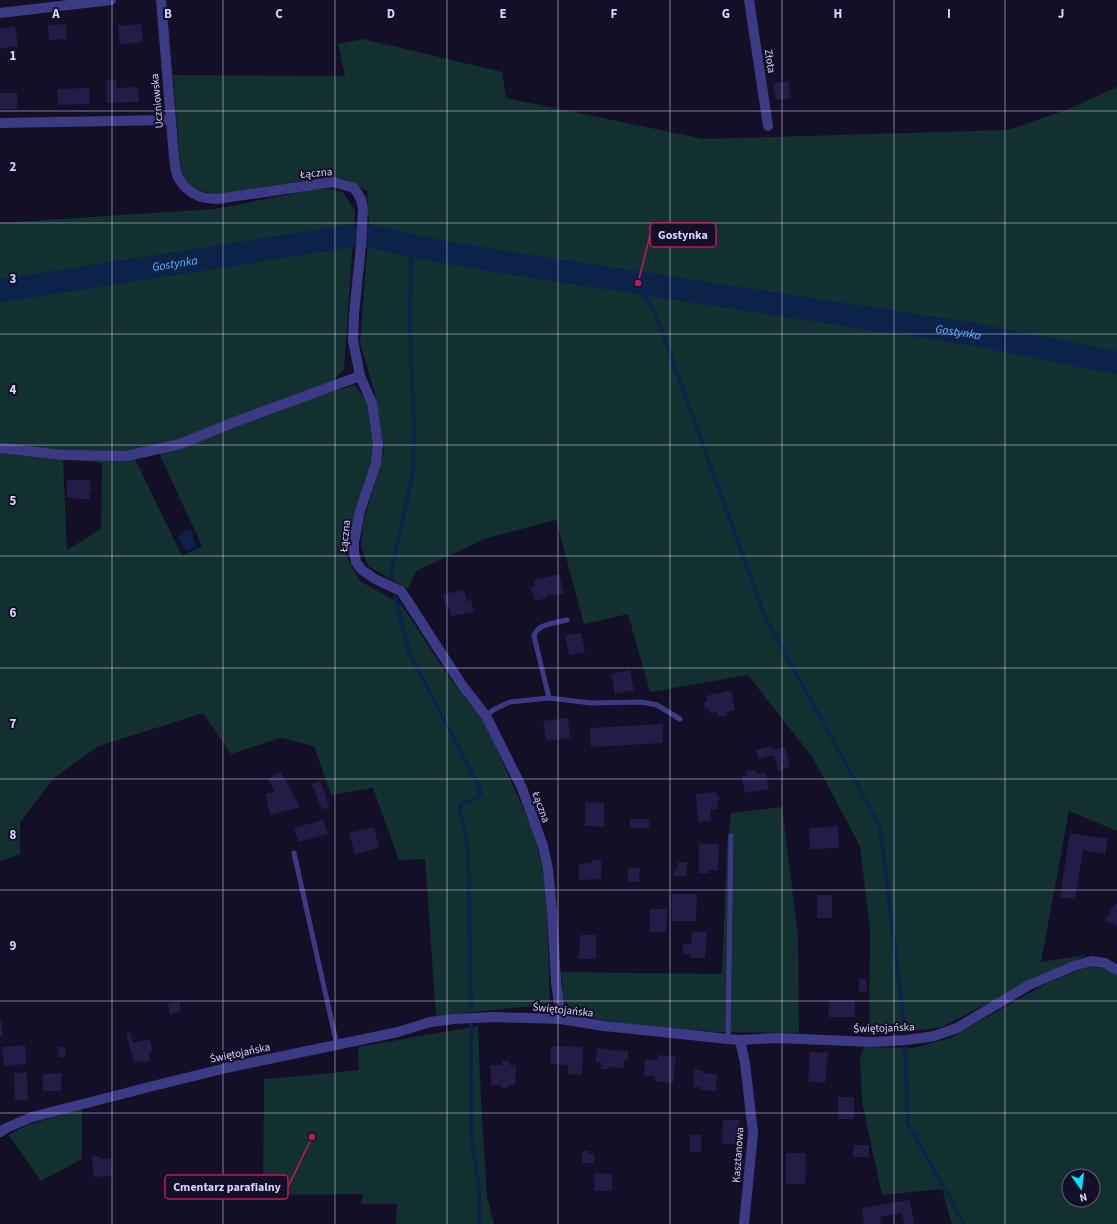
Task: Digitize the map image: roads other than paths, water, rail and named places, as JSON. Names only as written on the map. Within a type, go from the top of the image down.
[{"type":"street","points":[[0,12],[111,0]]},
{"type":"street","name":"Uczniowska","points":[[161,0],[174,157],[178,178],[192,193]]},
{"type":"street","name":"Złota","points":[[749,0],[768,126]]},
{"type":"street","points":[[0,124],[171,120]]},
{"type":"street","name":"Łączna","points":[[192,193],[205,199],[217,199],[333,182],[354,188],[360,199],[363,209],[353,340],[360,376],[372,403],[378,445],[376,463],[360,511],[354,542],[356,562],[362,570],[401,591],[462,685],[486,716],[522,788],[542,846],[548,869],[556,982],[561,1019]]},
{"type":"street","points":[[0,448],[63,455],[126,456],[180,444],[360,376]]},
{"type":"street","name":"Świętojańska","points":[[0,1132],[6,1128],[39,1115],[212,1072],[398,1032],[430,1022],[494,1016],[561,1019],[604,1026],[740,1040],[777,1038],[872,1042],[907,1040],[934,1036],[957,1028],[1029,985],[1074,966],[1091,961],[1105,963],[1117,970]]},
{"type":"street","name":"Kasztanowa","points":[[740,1040],[745,1062],[753,1133],[744,1224]]},
{"type":"lane","points":[[549,698],[534,636],[536,631],[541,627],[567,620]]},
{"type":"lane","points":[[486,716],[510,702],[549,698],[590,703],[642,702],[657,705],[680,719]]},
{"type":"lane","points":[[728,1039],[730,836]]},
{"type":"lane","points":[[294,853],[337,1045]]},
{"type":"water","points":[[191,529],[196,547],[187,552],[178,537],[185,530]]},
{"type":"waterway","name":"Gostynka","points":[[0,291],[350,236]]},
{"type":"waterway","name":"Gostynka","points":[[372,237],[438,251],[535,267],[972,334],[1117,363]]},
{"type":"waterway","points":[[392,578],[391,572],[413,472],[414,429],[410,328],[411,245]]},
{"type":"waterway","points":[[638,283],[656,315],[764,614]]},
{"type":"waterway","name":"Gostynka","points":[[1111,362],[1117,356]]},
{"type":"waterway","points":[[395,596],[409,652],[481,793],[477,798],[460,805],[468,848],[471,1007]]},
{"type":"waterway","points":[[765,617],[880,826],[905,1032]]},
{"type":"waterway","points":[[471,1025],[471,1132],[479,1190],[479,1224]]},
{"type":"waterway","points":[[905,1048],[908,1124],[964,1224]]},
{"type":"place","name":"Gostynka","points":[[638,283]]},
{"type":"place","name":"Cmentarz parafialny","points":[[312,1137]]}]
